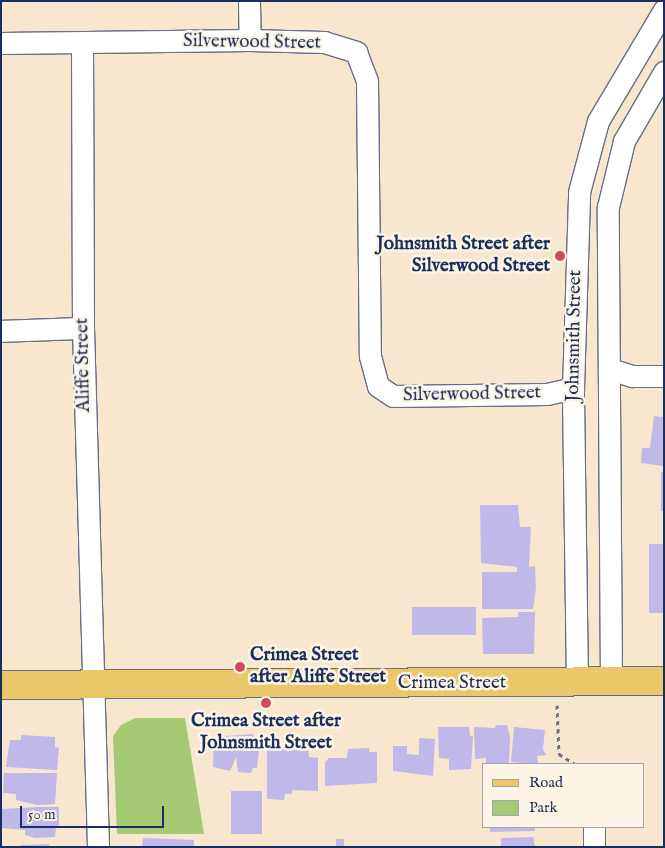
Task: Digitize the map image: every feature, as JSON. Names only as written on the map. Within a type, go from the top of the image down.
[{"type":"main road","name":"Crimea Street","points":[[1,685],[92,687],[664,681]]},
{"type":"street","points":[[249,1],[250,40]]},
{"type":"street","name":"Johnsmith Street","points":[[577,683],[573,388],[579,192],[598,121],[664,10]]},
{"type":"street","name":"Silverwood Street","points":[[1,43],[82,44],[250,40],[324,42],[356,52],[367,81],[370,356],[378,386],[393,396],[546,394],[573,388]]},
{"type":"street","name":"Aliffe Street","points":[[82,44],[83,328],[98,847]]},
{"type":"street","name":"Johnsmith Street","points":[[611,682],[608,207],[624,141],[664,72]]},
{"type":"street","points":[[1,331],[83,328]]},
{"type":"street","points":[[610,369],[632,376],[664,376]]},
{"type":"street","points":[[594,828],[594,847]]},
{"type":"path","points":[[557,705],[559,754],[573,763]]},
{"type":"green space","points":[[135,718],[185,718],[204,834],[117,834],[113,736],[121,725]]},
{"type":"building","points":[[654,416],[664,417],[664,466],[641,463],[642,448],[650,448]]},
{"type":"building","points":[[661,472],[664,472],[664,511],[661,511]]},
{"type":"building","points":[[480,505],[518,505],[520,527],[531,527],[529,567],[535,566],[536,588],[533,609],[482,609],[482,572],[517,572],[517,567],[481,563]]},
{"type":"building","points":[[649,544],[664,544],[664,613],[649,613]]},
{"type":"building","points":[[412,607],[476,607],[476,635],[412,635]]},
{"type":"building","points":[[518,612],[535,612],[534,654],[483,654],[482,618],[518,617]]},
{"type":"building","points":[[496,725],[507,725],[510,737],[509,763],[486,763],[486,758],[475,759],[474,727],[495,728]]},
{"type":"building","points":[[438,727],[469,727],[470,736],[473,736],[471,769],[449,770],[449,759],[439,758]]},
{"type":"building","points":[[514,727],[545,730],[543,749],[546,755],[537,756],[538,763],[511,762]]},
{"type":"building","points":[[252,734],[260,741],[257,768],[253,768],[251,773],[238,772],[236,757],[230,771],[213,767],[214,737]]},
{"type":"building","points":[[21,735],[55,737],[55,747],[59,748],[57,770],[6,767],[10,740],[21,740]]},
{"type":"building","points":[[419,738],[435,739],[433,776],[393,771],[393,746],[407,746],[407,754],[419,755]]},
{"type":"building","points":[[267,745],[308,745],[309,757],[318,758],[318,791],[292,790],[292,794],[285,794],[284,800],[267,799]]},
{"type":"building","points":[[369,748],[369,752],[377,752],[377,783],[325,786],[325,762],[329,758],[347,758],[348,749]]},
{"type":"building","points":[[4,773],[57,773],[55,804],[37,805],[16,800],[16,794],[3,793]]},
{"type":"building","points":[[231,791],[262,791],[262,834],[231,834]]},
{"type":"building","points":[[59,807],[59,827],[56,828],[55,837],[35,838],[25,835],[25,830],[1,828],[1,809]]},
{"type":"building","points":[[490,828],[535,828],[535,831],[490,832]]},
{"type":"building","points":[[533,837],[535,847],[501,847],[501,838]]},
{"type":"building","points":[[143,838],[194,840],[194,847],[142,847]]},
{"type":"building","points":[[336,839],[344,839],[344,847],[336,847]]},
{"type":"building","points":[[49,844],[49,847],[21,847],[21,845]]},
{"type":"place","name":"Johnsmith Street after Silverwood Street","points":[[560,256]]},
{"type":"place","name":"Crimea Street after Aliffe Street","points":[[240,667]]},
{"type":"place","name":"Crimea Street after Johnsmith Street","points":[[266,703]]}]
